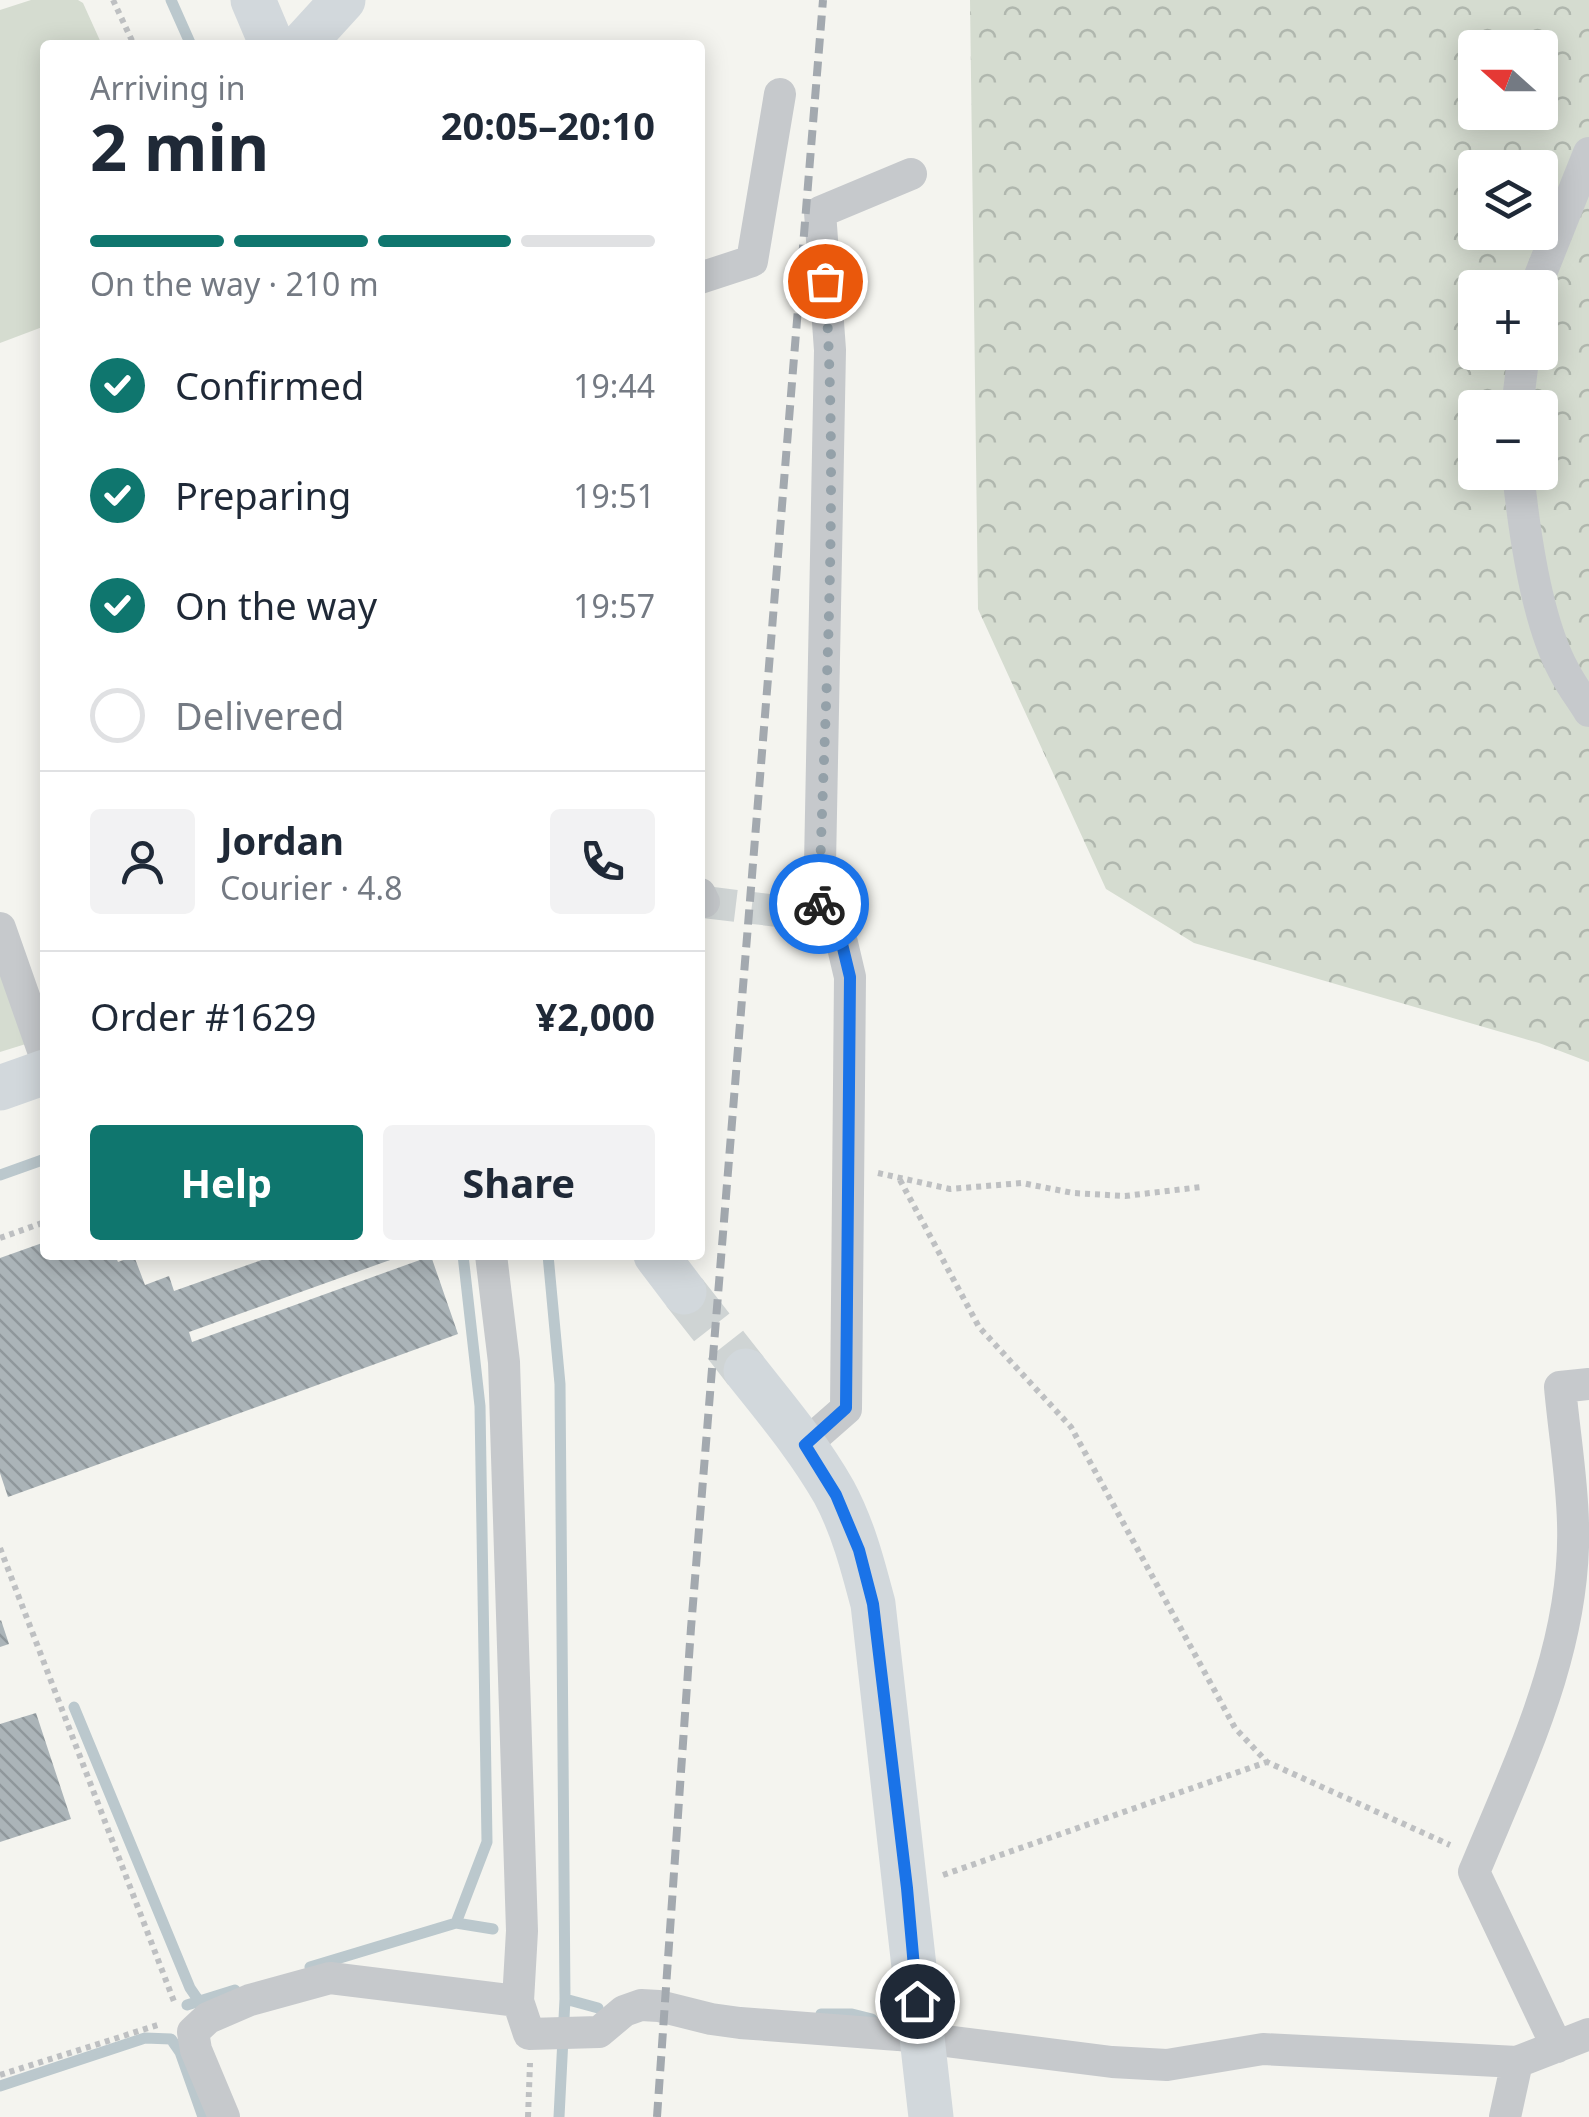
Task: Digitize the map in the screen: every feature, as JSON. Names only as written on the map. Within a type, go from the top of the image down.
[{"type":"main road","points":[[252,0],[270,40]]},
{"type":"main road","points":[[307,40],[343,0]]},
{"type":"main road","points":[[0,1088],[40,1074]]},
{"type":"main road","points":[[660,1260],[684,1292]]},
{"type":"main road","points":[[746,1370],[805,1445],[836,1495],[859,1550],[873,1604],[931,2117]]},
{"type":"street","points":[[705,276],[752,261],[780,94]]},
{"type":"street","points":[[1542,270],[1589,153]]},
{"type":"street","points":[[805,1445],[846,1408],[850,977],[842,944],[807,915],[830,350],[820,212],[912,174]]},
{"type":"street","points":[[1520,490],[1525,538],[1546,619],[1562,668],[1589,711]]},
{"type":"street","points":[[0,928],[40,1042]]},
{"type":"street","points":[[492,1260],[504,1362],[522,1931],[518,2001],[536,2034],[599,2032],[624,2012],[641,2005],[726,2021],[920,2038],[1112,2062],[1166,2064],[1263,2048],[1518,2062],[1589,2034]]},
{"type":"street","points":[[1556,2047],[1474,1872],[1543,1705],[1566,1610],[1574,1525],[1560,1387],[1589,1384]]},
{"type":"street","points":[[224,2117],[187,2025],[250,2000],[330,1978],[518,2001]]},
{"type":"street","points":[[1504,2117],[1518,2062]]},
{"type":"path","points":[[113,0],[132,40]]},
{"type":"path","points":[[848,1165],[950,1189],[1022,1183],[1073,1193],[1125,1196],[1201,1187]]},
{"type":"path","points":[[900,1180],[979,1328],[1071,1427],[1236,1728],[1268,1762],[1452,1846],[1474,1872]]},
{"type":"path","points":[[0,1238],[40,1224]]},
{"type":"path","points":[[0,1548],[187,2025],[0,2074]]},
{"type":"path","points":[[907,1888],[1040,1838],[1268,1762]]},
{"type":"path","points":[[528,2117],[536,2034]]},
{"type":"green space","points":[[31,0],[78,0],[100,40],[40,40],[40,328],[0,343],[0,10]]},
{"type":"green space","points":[[970,0],[1589,0],[1589,1062],[1539,1043],[1194,943],[1106,889],[978,609]]},
{"type":"green space","points":[[0,962],[29,1043],[0,1052]]},
{"type":"building","points":[[40,1244],[40,1260],[136,1260],[145,1285],[169,1276],[174,1291],[262,1260],[390,1260],[189,1332],[192,1342],[420,1260],[432,1260],[458,1334],[8,1497],[0,1473],[0,1258]]},
{"type":"building","points":[[0,1621],[9,1644],[0,1647]]},
{"type":"building","points":[[36,1713],[71,1819],[0,1842],[0,1724]]},
{"type":"waterway","points":[[171,0],[189,40]]},
{"type":"waterway","points":[[0,1175],[40,1161]]},
{"type":"waterway","points":[[310,1967],[456,1923],[487,1842],[480,1406],[464,1260]]},
{"type":"waterway","points":[[548,1260],[560,1384],[565,1999],[559,2117]]},
{"type":"waterway","points":[[74,1707],[190,1988],[201,2004]]},
{"type":"waterway","points":[[456,1923],[493,1929]]},
{"type":"waterway","points":[[187,2005],[235,1990]]},
{"type":"waterway","points":[[565,1999],[598,2008]]},
{"type":"waterway","points":[[821,2014],[852,2014],[872,2019]]},
{"type":"waterway","points":[[0,2086],[145,2038],[171,2039],[180,2052],[203,2117]]},
{"type":"tunnel","points":[[705,902],[795,913]]},
{"type":"tunnel","points":[[684,1292],[746,1371]]},
{"type":"railway","points":[[657,2117],[691,1628],[823,0]]},
{"type":"way so far","points":[[819,904],[828,562],[830,350],[825,281]]},
{"type":"route","points":[[819,904],[819,916],[842,944],[850,977],[846,1408],[805,1445],[836,1495],[859,1550],[873,1604],[917,2001]]}]
